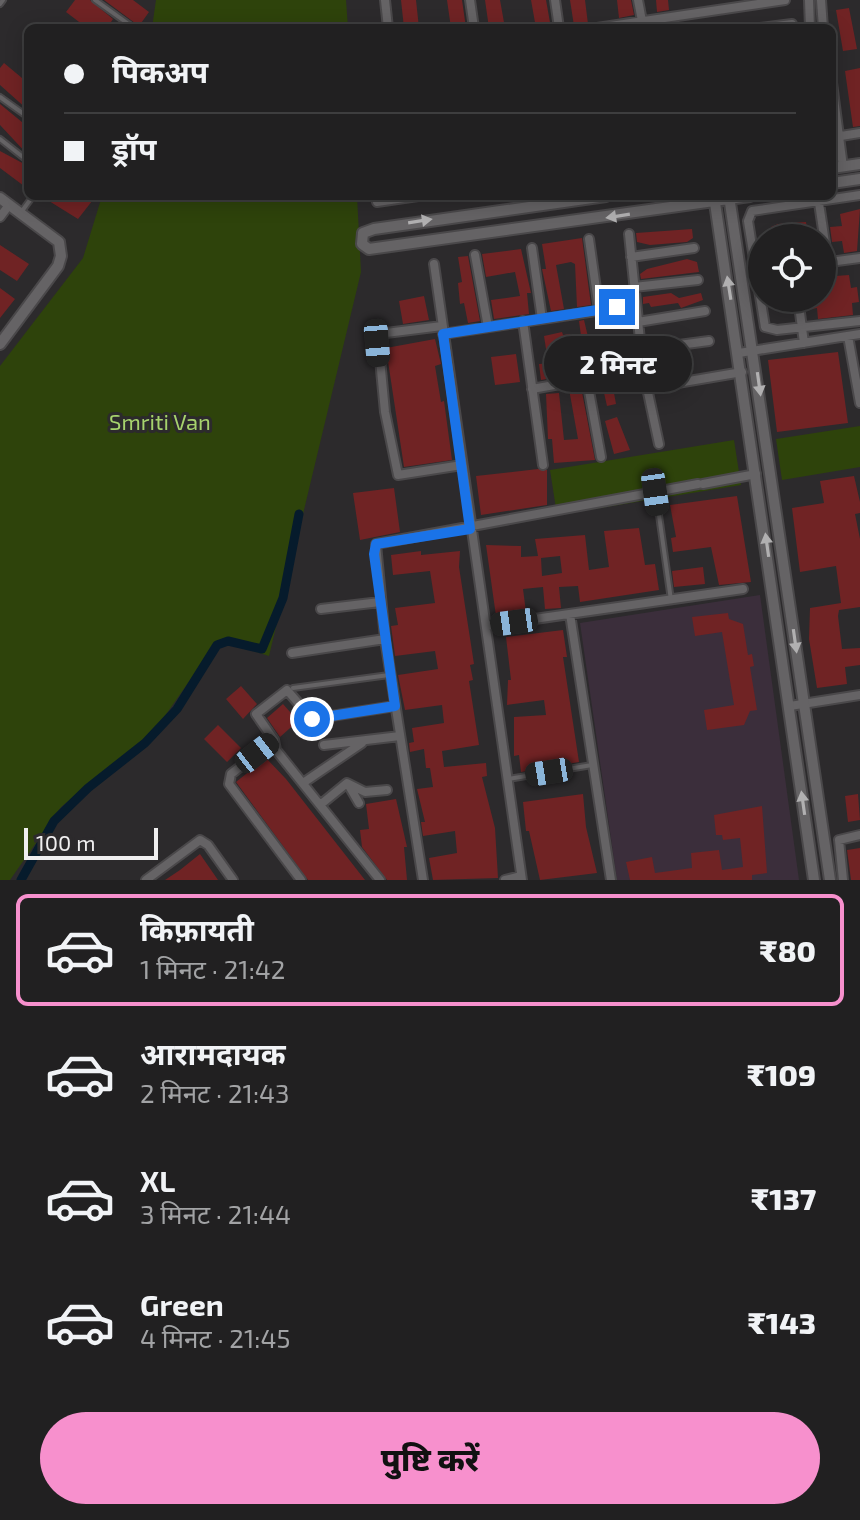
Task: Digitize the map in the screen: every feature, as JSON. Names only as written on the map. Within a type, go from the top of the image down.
[{"type":"street","points":[[385,0],[388,24]]},
{"type":"street","points":[[470,0],[473,24]]},
{"type":"street","points":[[555,0],[558,24]]},
{"type":"street","points":[[638,0],[642,21]]},
{"type":"street","points":[[623,24],[722,5],[785,0]]},
{"type":"street","points":[[809,0],[810,24]]},
{"type":"street","points":[[821,0],[823,24]]},
{"type":"street","points":[[836,107],[841,136],[837,168],[860,164]]},
{"type":"street","points":[[841,136],[860,133]]},
{"type":"street","points":[[836,182],[860,179]]},
{"type":"street","points":[[836,200],[860,195]]},
{"type":"street","points":[[377,202],[391,200]]},
{"type":"street","points":[[568,200],[374,229],[363,233],[362,244],[369,249],[585,221],[708,200]]},
{"type":"street","points":[[581,200],[585,221]]},
{"type":"street","points":[[714,200],[742,372],[814,880]]},
{"type":"street","points":[[729,200],[830,880]]},
{"type":"street","points":[[750,224],[748,215],[752,211],[834,200]]},
{"type":"street","points":[[0,217],[5,201],[59,242],[61,256],[58,266],[0,344]]},
{"type":"street","points":[[819,203],[821,224]]},
{"type":"street","points":[[629,234],[643,369],[659,444]]},
{"type":"street","points":[[589,239],[599,310]]},
{"type":"street","points":[[532,248],[542,319]]},
{"type":"street","points":[[631,257],[694,248]]},
{"type":"street","points":[[475,255],[488,327]]},
{"type":"street","points":[[836,261],[860,258]]},
{"type":"street","points":[[434,264],[522,878],[505,880]]},
{"type":"street","points":[[634,287],[698,280]]},
{"type":"street","points":[[462,465],[398,475],[385,412],[378,338],[386,333],[488,327],[636,305]]},
{"type":"street","points":[[638,322],[705,311]]},
{"type":"street","points":[[763,312],[765,327],[769,330],[860,321]]},
{"type":"street","points":[[800,312],[804,343]]},
{"type":"street","points":[[523,321],[543,465]]},
{"type":"street","points":[[739,353],[860,334]]},
{"type":"street","points":[[848,336],[860,403]]},
{"type":"street","points":[[641,350],[709,341]]},
{"type":"street","points":[[532,389],[643,369]]},
{"type":"street","points":[[648,388],[742,372]]},
{"type":"street","points":[[587,380],[601,457]]},
{"type":"street","points":[[423,880],[385,639],[376,544],[756,474]]},
{"type":"street","points":[[486,626],[743,589]]},
{"type":"street","points":[[321,609],[380,602]]},
{"type":"street","points":[[570,614],[611,880]]},
{"type":"street","points":[[292,653],[385,639]]},
{"type":"street","points":[[380,880],[276,750],[274,740],[256,714],[287,690],[312,719],[395,706]]},
{"type":"street","points":[[790,706],[860,695]]},
{"type":"street","points":[[324,745],[400,736]]},
{"type":"street","points":[[274,740],[231,774],[229,784],[301,880]]},
{"type":"street","points":[[303,783],[366,740]]},
{"type":"street","points":[[320,805],[347,783]]},
{"type":"street","points":[[347,783],[365,792],[387,790]]},
{"type":"street","points":[[347,783],[359,803]]},
{"type":"street","points":[[843,880],[839,840],[860,835]]},
{"type":"street","points":[[146,880],[200,840],[208,845],[233,880]]},
{"type":"lane","points":[[95,0],[128,24]]},
{"type":"lane","points":[[0,97],[24,114]]},
{"type":"lane","points":[[0,139],[24,158]]},
{"type":"lane","points":[[20,213],[30,200]]},
{"type":"lane","points":[[655,492],[671,600]]},
{"type":"lane","points":[[293,688],[390,674]]},
{"type":"lane","points":[[508,779],[592,765]]},
{"type":"shaded area","points":[[760,595],[799,880],[617,880],[580,623]]},
{"type":"green space","points":[[156,0],[346,0],[348,24],[153,24]]},
{"type":"green space","name":"Smriti Van","points":[[101,200],[357,200],[361,272],[269,656],[218,640],[155,730],[61,807],[10,880],[0,880],[0,366],[83,258]]},
{"type":"green space","points":[[860,426],[860,467],[782,480],[776,439]]},
{"type":"green space","points":[[734,440],[741,485],[557,515],[550,470]]},
{"type":"building","points":[[75,0],[90,0],[113,19],[110,24],[82,24],[66,12]]},
{"type":"building","points":[[104,0],[133,0],[149,12],[140,24]]},
{"type":"building","points":[[401,0],[416,0],[419,24],[404,24]]},
{"type":"building","points":[[447,0],[462,0],[465,24],[450,24]]},
{"type":"building","points":[[485,0],[500,0],[504,24],[488,24]]},
{"type":"building","points":[[531,0],[546,0],[550,24],[535,24]]},
{"type":"building","points":[[570,0],[585,0],[588,24],[574,24]]},
{"type":"building","points":[[617,0],[631,0],[634,15],[619,18]]},
{"type":"building","points":[[656,0],[668,0],[669,10],[657,12]]},
{"type":"building","points":[[849,8],[857,49],[843,51],[836,10]]},
{"type":"building","points":[[4,63],[24,80],[24,106],[0,85],[0,68]]},
{"type":"building","points":[[860,68],[860,126],[853,127],[845,71]]},
{"type":"building","points":[[0,104],[24,124],[24,151],[0,125]]},
{"type":"building","points":[[0,151],[24,164],[24,186],[0,168]]},
{"type":"building","points":[[47,200],[93,200],[78,219]]},
{"type":"building","points":[[860,209],[857,251],[844,253],[842,241],[836,242],[836,226],[842,226],[840,214]]},
{"type":"building","points":[[692,229],[693,238],[687,242],[650,245],[637,242],[636,233]]},
{"type":"building","points":[[582,238],[591,305],[577,307],[575,264],[571,262],[556,265],[564,309],[551,311],[542,269],[546,269],[542,244]]},
{"type":"building","points":[[0,245],[29,264],[17,281],[0,270]]},
{"type":"building","points":[[521,249],[531,293],[527,293],[529,314],[494,319],[491,300],[520,296],[515,272],[486,277],[482,254]]},
{"type":"building","points":[[468,256],[480,321],[468,323],[464,303],[460,304],[458,283],[462,282],[458,257]]},
{"type":"building","points":[[687,259],[697,262],[699,272],[641,279],[640,274],[647,269]]},
{"type":"building","points":[[849,275],[851,288],[857,287],[859,302],[852,303],[853,315],[818,319],[817,312],[836,312],[836,276]]},
{"type":"building","points":[[0,288],[15,299],[0,318]]},
{"type":"building","points":[[671,293],[679,298],[701,293],[703,300],[681,308],[678,303],[651,307],[649,303],[643,304],[643,297]]},
{"type":"building","points":[[424,296],[429,320],[403,324],[399,301]]},
{"type":"building","points":[[584,320],[589,341],[582,343],[579,321]]},
{"type":"building","points":[[562,332],[563,335],[570,334],[572,344],[546,349],[544,336]]},
{"type":"building","points":[[435,339],[441,364],[435,366],[441,402],[444,401],[452,460],[404,467],[386,348]]},
{"type":"building","points":[[838,352],[848,423],[777,432],[768,360]]},
{"type":"building","points":[[516,354],[520,382],[495,385],[491,357]]},
{"type":"building","points":[[583,361],[585,372],[541,380],[539,364]]},
{"type":"building","points":[[612,382],[616,404],[607,406],[602,384]]},
{"type":"building","points":[[581,387],[595,460],[554,463],[552,439],[548,439],[546,394],[559,393],[564,440],[578,439],[569,389]]},
{"type":"building","points":[[617,417],[630,450],[614,454],[605,421]]},
{"type":"building","points":[[547,470],[547,505],[481,515],[476,476]]},
{"type":"building","points":[[854,476],[860,502],[860,513],[855,514],[860,539],[860,607],[839,610],[838,616],[842,649],[860,648],[860,665],[845,667],[847,684],[817,688],[809,639],[810,608],[841,603],[836,566],[800,572],[792,508],[824,503],[820,481]]},
{"type":"building","points":[[394,488],[400,532],[360,540],[353,493]]},
{"type":"building","points":[[737,496],[751,582],[719,585],[711,547],[673,552],[671,538],[676,537],[670,505]]},
{"type":"building","points":[[639,528],[645,565],[655,564],[659,590],[580,602],[578,586],[559,587],[561,608],[545,609],[543,587],[523,589],[526,612],[496,616],[486,545],[521,546],[521,557],[538,556],[535,539],[585,535],[589,570],[609,567],[604,531]],"holes":[[[560,556],[562,573],[542,576],[541,558]]]},
{"type":"building","points":[[421,551],[421,555],[460,551],[459,567],[474,664],[470,665],[473,680],[469,681],[479,745],[442,751],[444,767],[486,763],[487,776],[482,777],[495,828],[498,878],[433,880],[429,858],[457,853],[455,831],[423,836],[421,822],[425,822],[417,789],[433,787],[430,768],[426,768],[424,749],[410,752],[409,743],[414,742],[412,728],[444,723],[442,705],[405,710],[398,675],[438,669],[435,651],[395,656],[391,626],[398,625],[395,608],[435,603],[430,571],[393,575],[391,555]]},
{"type":"building","points":[[703,567],[705,584],[674,587],[672,571]]},
{"type":"building","points":[[728,613],[729,619],[743,624],[748,655],[752,654],[754,666],[750,667],[757,710],[750,711],[744,725],[707,730],[704,710],[734,705],[722,632],[695,636],[692,617]]},
{"type":"building","points":[[563,630],[567,657],[563,657],[579,762],[521,772],[519,755],[514,756],[514,717],[546,715],[544,700],[507,705],[508,680],[511,680],[506,637]]},
{"type":"building","points":[[241,686],[257,704],[243,719],[226,699]]},
{"type":"building","points":[[283,704],[298,721],[280,737],[267,718]]},
{"type":"building","points":[[218,725],[241,748],[227,762],[204,739]]},
{"type":"building","points":[[266,758],[365,880],[308,880],[236,782]]},
{"type":"building","points":[[583,794],[586,827],[597,873],[540,880],[529,831],[526,831],[523,802]]},
{"type":"building","points":[[858,794],[860,820],[848,822],[845,796]]},
{"type":"building","points":[[396,799],[407,847],[404,847],[407,880],[387,880],[362,847],[360,830],[369,829],[366,804]]},
{"type":"building","points":[[762,806],[767,873],[752,875],[752,880],[630,880],[626,862],[652,857],[655,873],[692,868],[691,853],[719,850],[722,870],[743,867],[740,838],[723,840],[722,835],[716,835],[714,815]]},
{"type":"building","points":[[860,848],[860,880],[851,880],[847,850]]},
{"type":"building","points":[[200,854],[218,880],[165,880],[180,870]]},
{"type":"waterway","points":[[21,880],[54,821],[88,788],[145,743],[177,709],[217,645],[228,641],[262,649],[283,598],[299,514]]},
{"type":"route","points":[[312,719],[395,706],[374,554],[376,544],[470,529],[443,334],[617,307]]}]
